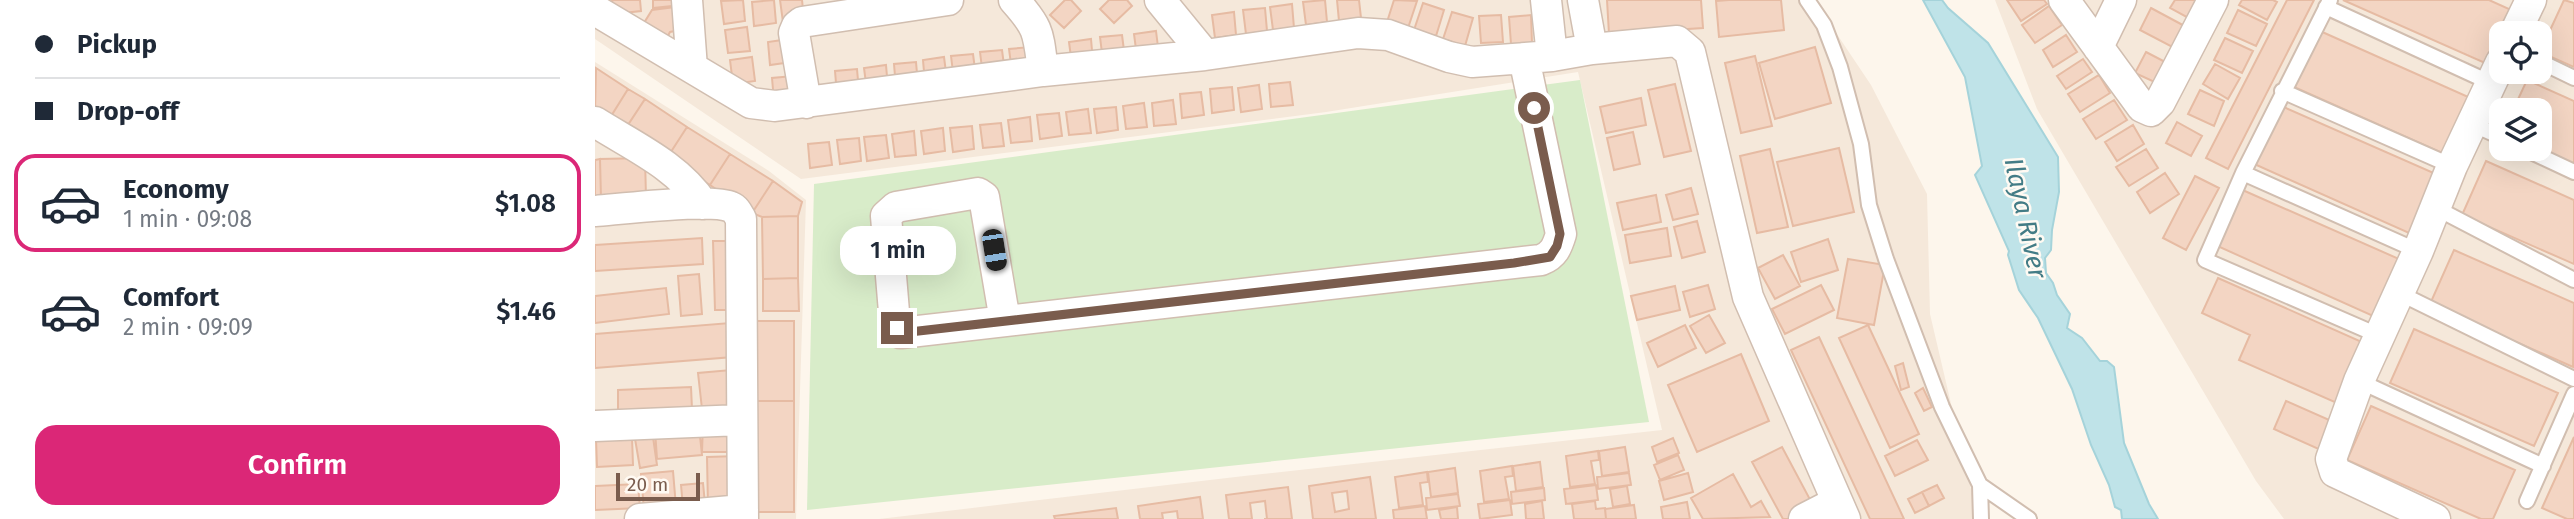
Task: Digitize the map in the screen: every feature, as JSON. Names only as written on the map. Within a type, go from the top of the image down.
[{"type":"street","points":[[687,0],[692,68]]},
{"type":"street","points":[[806,103],[794,33],[802,22],[948,0]]},
{"type":"street","points":[[1014,0],[1034,23],[1039,35],[1043,71]]},
{"type":"street","points":[[1160,0],[1205,54]]},
{"type":"street","points":[[1005,321],[984,197],[978,193],[890,209],[886,216],[895,324],[901,333],[1541,260],[1550,257],[1560,234],[1538,57],[1546,0]]},
{"type":"street","points":[[1583,0],[1592,49]]},
{"type":"street","points":[[2064,0],[2142,107],[2151,111],[2160,102],[2213,0]]},
{"type":"street","points":[[2098,47],[2121,0]]},
{"type":"street","points":[[2521,21],[2531,0]]},
{"type":"street","points":[[595,10],[751,103],[775,106],[1358,33],[1388,35],[1449,57],[1472,62],[1677,41],[1690,52],[1748,297],[1841,510],[1804,519]]},
{"type":"street","points":[[2435,519],[2335,472],[2331,460],[2359,381],[2418,251],[2452,166],[2491,84]]},
{"type":"street","points":[[595,122],[673,171],[691,186],[703,204]]},
{"type":"street","points":[[595,211],[703,204],[729,206],[741,219],[743,515],[640,519]]},
{"type":"street","points":[[595,426],[741,420]]},
{"type":"lane","points":[[1807,0],[1824,25],[1840,67],[1861,144],[1869,205],[1886,259],[1942,407],[1980,485],[1981,519]]},
{"type":"lane","points":[[2381,336],[2205,260],[2282,91],[2328,4],[2489,70]]},
{"type":"lane","points":[[2552,67],[2574,78]]},
{"type":"lane","points":[[2282,91],[2452,166]]},
{"type":"lane","points":[[2472,124],[2489,132]]},
{"type":"lane","points":[[2551,161],[2574,172]]},
{"type":"lane","points":[[2243,173],[2418,251]]},
{"type":"lane","points":[[2436,208],[2574,280]]},
{"type":"lane","points":[[2399,293],[2574,379]]},
{"type":"lane","points":[[2359,381],[2543,466]]},
{"type":"lane","points":[[2527,501],[2574,394]]},
{"type":"lane","points":[[1980,485],[2029,519]]},
{"type":"shaded area","points":[[595,0],[1814,0],[1871,85],[1927,194],[1930,314],[1978,519],[879,519],[1662,430],[1578,72],[1326,112],[801,179],[595,39]]},
{"type":"shaded area","points":[[1995,0],[2574,0],[2574,519],[2284,519],[2256,481],[2037,109]]},
{"type":"shaded area","points":[[595,62],[769,171],[806,200],[796,519],[595,519]]},
{"type":"green space","points":[[1580,80],[1649,422],[807,510],[814,184]]},
{"type":"water","name":"Ilaya River","points":[[1923,0],[1942,0],[1988,43],[2058,157],[2059,192],[2051,250],[2045,258],[2046,273],[2070,314],[2067,328],[2082,338],[2100,361],[2107,361],[2114,367],[2124,443],[2158,519],[2122,519],[2121,510],[2115,507],[2072,389],[2038,318],[2019,290],[2009,251],[1975,175],[1982,166],[1965,77]]},
{"type":"building","points":[[612,0],[640,0],[641,11],[614,14]]},
{"type":"building","points":[[653,0],[681,0],[682,5],[653,8]]},
{"type":"building","points":[[743,0],[745,21],[724,24],[721,1]]},
{"type":"building","points":[[774,0],[776,23],[754,26],[752,2]]},
{"type":"building","points":[[780,0],[802,0],[804,19],[783,22]]},
{"type":"building","points":[[1065,0],[1071,0],[1081,11],[1064,28],[1050,15]]},
{"type":"building","points":[[1109,0],[1127,0],[1132,6],[1114,23],[1100,9]]},
{"type":"building","points":[[1325,0],[1327,22],[1306,25],[1303,2]]},
{"type":"building","points":[[1337,0],[1359,0],[1361,18],[1339,21]]},
{"type":"building","points":[[1394,0],[1417,1],[1408,28],[1387,22]]},
{"type":"building","points":[[1607,0],[1701,0],[1703,28],[1609,34]]},
{"type":"building","points":[[1781,0],[1784,30],[1719,37],[1716,1]]},
{"type":"building","points":[[2007,0],[2044,0],[2047,4],[2021,21]]},
{"type":"building","points":[[2175,0],[2200,0],[2194,21],[2170,8]]},
{"type":"building","points":[[2242,0],[2277,2],[2267,20],[2239,5]]},
{"type":"building","points":[[2287,0],[2314,0],[2228,169],[2206,158]]},
{"type":"building","points":[[2343,0],[2489,0],[2518,13],[2511,21],[2489,21],[2489,65]]},
{"type":"building","points":[[2564,0],[2574,3],[2574,67],[2552,57],[2552,26]]},
{"type":"building","points":[[1423,3],[1444,10],[1436,36],[1414,30]]},
{"type":"building","points":[[1292,4],[1294,28],[1273,30],[1270,7]]},
{"type":"building","points":[[683,6],[686,29],[670,32],[663,45],[639,31],[652,10]]},
{"type":"building","points":[[2049,6],[2062,25],[2035,43],[2022,25]]},
{"type":"building","points":[[1265,8],[1267,31],[1246,34],[1243,10]]},
{"type":"building","points":[[2151,8],[2192,30],[2180,51],[2140,30]]},
{"type":"building","points":[[2238,10],[2267,24],[2256,46],[2227,33]]},
{"type":"building","points":[[1234,12],[1236,35],[1215,38],[1212,15]]},
{"type":"building","points":[[1452,12],[1473,18],[1465,46],[1443,39]]},
{"type":"building","points":[[1501,15],[1503,42],[1481,43],[1479,16]]},
{"type":"building","points":[[1531,15],[1532,43],[1511,44],[1509,17]]},
{"type":"building","points":[[747,27],[750,51],[728,53],[725,30]]},
{"type":"building","points":[[1156,31],[1159,55],[1137,57],[1134,34]]},
{"type":"building","points":[[2320,31],[2475,100],[2449,156],[2294,87]]},
{"type":"building","points":[[1122,35],[1125,58],[1103,61],[1100,37]]},
{"type":"building","points":[[2066,35],[2077,52],[2053,67],[2043,50]]},
{"type":"building","points":[[2225,38],[2253,51],[2242,73],[2214,60]]},
{"type":"building","points":[[789,39],[792,62],[770,65],[768,42]]},
{"type":"building","points":[[1091,39],[1093,62],[1072,65],[1069,42]]},
{"type":"building","points":[[1031,47],[1034,70],[1012,72],[1009,49]]},
{"type":"building","points":[[1815,47],[1831,103],[1775,119],[1759,63]]},
{"type":"building","points":[[1002,50],[1005,73],[983,76],[980,52]]},
{"type":"building","points":[[2146,52],[2171,65],[2161,85],[2135,73]]},
{"type":"building","points":[[973,54],[976,77],[954,80],[951,56]]},
{"type":"building","points":[[1755,56],[1772,126],[1741,133],[1725,63]]},
{"type":"building","points":[[752,57],[755,81],[733,84],[730,60]]},
{"type":"building","points":[[944,57],[947,80],[925,83],[923,60]]},
{"type":"building","points":[[2083,59],[2092,72],[2066,89],[2057,76]]},
{"type":"building","points":[[916,62],[918,85],[896,88],[894,64]]},
{"type":"building","points":[[2215,64],[2240,78],[2228,99],[2203,84]]},
{"type":"building","points":[[886,65],[888,88],[867,91],[864,68]]},
{"type":"building","points":[[596,68],[628,89],[608,121],[595,112]]},
{"type":"building","points":[[857,69],[859,92],[837,95],[835,71]]},
{"type":"building","points":[[2099,75],[2110,93],[2080,112],[2068,94]]},
{"type":"building","points":[[793,76],[796,99],[774,101],[772,78]]},
{"type":"building","points":[[1290,82],[1293,105],[1271,107],[1269,84]]},
{"type":"building","points":[[1675,84],[1691,151],[1664,157],[1648,90]]},
{"type":"building","points":[[2525,84],[2536,84],[2574,101],[2574,165],[2552,155],[2552,98],[2519,98]]},
{"type":"building","points":[[1259,85],[1262,109],[1241,112],[1238,88]]},
{"type":"building","points":[[1232,87],[1234,110],[1212,113],[1210,89]]},
{"type":"building","points":[[628,89],[645,99],[624,131],[608,121]]},
{"type":"building","points":[[2200,90],[2224,101],[2214,126],[2188,114]]},
{"type":"building","points":[[1201,92],[1204,115],[1182,118],[1180,94]]},
{"type":"building","points":[[1641,98],[1646,125],[1606,133],[1600,107]]},
{"type":"building","points":[[645,99],[687,127],[667,158],[624,131]]},
{"type":"building","points":[[1173,100],[1176,124],[1154,126],[1152,103]]},
{"type":"building","points":[[2114,100],[2127,120],[2096,139],[2083,119]]},
{"type":"building","points":[[1144,103],[1147,127],[1126,129],[1123,106]]},
{"type":"building","points":[[2279,105],[2445,178],[2418,237],[2252,163]]},
{"type":"building","points":[[1116,107],[1118,130],[1097,133],[1094,109]]},
{"type":"building","points":[[1088,109],[1091,133],[1069,135],[1066,112]]},
{"type":"building","points":[[1059,113],[1062,136],[1040,139],[1037,115]]},
{"type":"building","points":[[1030,117],[1032,141],[1011,143],[1008,120]]},
{"type":"building","points":[[2177,122],[2202,136],[2191,156],[2166,143]]},
{"type":"building","points":[[1001,123],[1004,146],[983,148],[980,125]]},
{"type":"building","points":[[2133,125],[2144,144],[2117,161],[2105,142]]},
{"type":"building","points":[[972,126],[974,149],[953,152],[950,128]]},
{"type":"building","points":[[687,127],[730,154],[710,185],[667,158]]},
{"type":"building","points":[[943,128],[945,151],[924,154],[921,131]]},
{"type":"building","points":[[914,131],[916,155],[895,157],[892,134]]},
{"type":"building","points":[[1633,132],[1640,164],[1614,170],[1607,138]]},
{"type":"building","points":[[886,135],[889,158],[867,161],[864,137]]},
{"type":"building","points":[[859,138],[861,161],[840,164],[837,140]]},
{"type":"building","points":[[829,142],[832,165],[810,168],[808,144]]},
{"type":"building","points":[[1839,148],[1854,212],[1793,226],[1777,162]]},
{"type":"building","points":[[1770,149],[1788,227],[1757,233],[1740,156]]},
{"type":"building","points":[[2146,149],[2158,168],[2129,186],[2116,167]]},
{"type":"building","points":[[730,154],[773,181],[752,213],[710,185]]},
{"type":"building","points":[[645,158],[646,197],[601,198],[600,159]]},
{"type":"building","points":[[600,159],[601,198],[595,198],[595,160]]},
{"type":"building","points":[[2486,161],[2574,200],[2574,264],[2462,215]]},
{"type":"building","points":[[2165,173],[2179,194],[2150,213],[2137,192]]},
{"type":"building","points":[[2195,176],[2219,188],[2186,250],[2163,238]]},
{"type":"building","points":[[773,181],[802,202],[798,216],[762,217],[752,213]]},
{"type":"building","points":[[1691,188],[1698,214],[1673,220],[1666,195]]},
{"type":"building","points":[[2238,188],[2408,263],[2382,320],[2213,244]]},
{"type":"building","points":[[1656,195],[1661,222],[1623,230],[1617,203]]},
{"type":"building","points":[[798,216],[798,278],[763,279],[762,217]]},
{"type":"building","points":[[1697,221],[1705,252],[1682,258],[1674,227]]},
{"type":"building","points":[[1667,228],[1671,256],[1630,263],[1625,235]]},
{"type":"building","points":[[702,238],[703,264],[595,271],[595,245]]},
{"type":"building","points":[[1828,239],[1838,270],[1801,282],[1791,252]]},
{"type":"building","points":[[713,241],[730,241],[732,310],[715,310]]},
{"type":"building","points":[[2454,250],[2574,303],[2573,367],[2430,304]]},
{"type":"building","points":[[1783,255],[1800,286],[1775,299],[1758,268]]},
{"type":"building","points":[[1848,259],[1885,265],[1874,325],[1837,318]]},
{"type":"building","points":[[699,274],[702,314],[681,316],[678,276]]},
{"type":"building","points":[[798,278],[799,311],[763,311],[763,279]]},
{"type":"building","points":[[2218,278],[2373,347],[2346,407],[2239,360],[2250,335],[2202,313]]},
{"type":"building","points":[[1708,285],[1715,309],[1690,317],[1683,292]]},
{"type":"building","points":[[1821,285],[1834,310],[1785,334],[1772,309]]},
{"type":"building","points":[[1675,286],[1680,310],[1637,320],[1631,296]]},
{"type":"building","points":[[666,288],[669,314],[595,323],[595,296]]},
{"type":"building","points":[[1709,315],[1725,343],[1706,353],[1690,326]]},
{"type":"building","points":[[756,321],[794,321],[794,401],[757,401]]},
{"type":"building","points":[[730,323],[733,357],[595,368],[595,334]]},
{"type":"building","points":[[1685,325],[1696,348],[1658,367],[1647,343]]},
{"type":"building","points":[[1868,325],[1919,434],[1890,448],[1839,338]]},
{"type":"building","points":[[2414,329],[2558,393],[2534,446],[2390,383]]},
{"type":"building","points":[[1819,337],[1904,519],[1870,519],[1791,350]]},
{"type":"building","points":[[1741,354],[1769,421],[1697,452],[1668,385]]},
{"type":"building","points":[[1903,363],[1909,387],[1901,390],[1895,366]]},
{"type":"building","points":[[731,370],[735,415],[703,418],[698,373]]},
{"type":"building","points":[[691,387],[692,409],[618,411],[618,390]]},
{"type":"building","points":[[1923,388],[1932,407],[1924,411],[1915,393]]},
{"type":"building","points":[[757,401],[794,401],[794,512],[757,512]]},
{"type":"building","points":[[2286,401],[2336,423],[2323,451],[2274,429]]},
{"type":"building","points":[[2371,406],[2515,470],[2493,519],[2481,519],[2347,460]]},
{"type":"building","points":[[703,424],[737,424],[737,452],[702,452]]},
{"type":"building","points":[[699,427],[702,455],[657,459],[655,430]]},
{"type":"building","points":[[652,430],[657,465],[640,468],[634,433]]},
{"type":"building","points":[[632,437],[633,465],[597,467],[596,439]]},
{"type":"building","points":[[2574,437],[2574,519],[2567,519],[2542,508]]},
{"type":"building","points":[[1673,438],[1679,453],[1657,462],[1652,447]]},
{"type":"building","points":[[1917,440],[1928,460],[1895,476],[1885,456]]},
{"type":"building","points":[[1625,447],[1629,472],[1602,476],[1599,451]]},
{"type":"building","points":[[1782,447],[1814,507],[1792,519],[1783,519],[1752,462]]},
{"type":"building","points":[[1598,451],[1599,460],[1591,461],[1595,484],[1570,487],[1566,456]]},
{"type":"building","points":[[1678,455],[1684,470],[1660,480],[1654,465]]},
{"type":"building","points":[[738,456],[738,506],[708,507],[707,457]]},
{"type":"building","points":[[1540,462],[1543,487],[1516,491],[1513,466]]},
{"type":"building","points":[[1512,466],[1513,476],[1505,477],[1509,499],[1484,502],[1480,471]]},
{"type":"building","points":[[1455,468],[1458,493],[1431,497],[1428,472]]},
{"type":"building","points":[[673,471],[676,507],[644,510],[641,474]]},
{"type":"building","points":[[1427,472],[1428,482],[1420,483],[1423,505],[1399,508],[1395,477]]},
{"type":"building","points":[[1629,473],[1631,485],[1598,489],[1597,477]]},
{"type":"building","points":[[1688,473],[1693,492],[1664,500],[1659,481]]},
{"type":"building","points":[[1733,474],[1751,507],[1761,501],[1770,517],[1703,519],[1691,498]]},
{"type":"building","points":[[1370,477],[1376,519],[1313,519],[1309,486]],"holes":[[[1347,491],[1349,509],[1335,512],[1332,493]]]},
{"type":"building","points":[[703,483],[705,504],[683,507],[681,485]]},
{"type":"building","points":[[638,484],[640,508],[595,510],[595,486]]},
{"type":"building","points":[[1596,485],[1598,500],[1566,504],[1564,489]]},
{"type":"building","points":[[1937,485],[1944,498],[1929,506],[1922,492]]},
{"type":"building","points":[[1627,486],[1630,504],[1613,507],[1610,489]]},
{"type":"building","points":[[1288,487],[1292,519],[1267,519],[1265,501],[1250,503],[1252,519],[1229,519],[1226,495]]},
{"type":"building","points":[[1544,488],[1545,500],[1512,504],[1511,492]]},
{"type":"building","points":[[1922,492],[1929,506],[1915,513],[1908,499]]},
{"type":"building","points":[[1458,494],[1460,506],[1427,510],[1426,498]]},
{"type":"building","points":[[1200,497],[1203,519],[1178,519],[1177,511],[1162,513],[1163,519],[1140,519],[1138,506]]},
{"type":"building","points":[[1510,500],[1512,515],[1480,519],[1478,504]]},
{"type":"building","points":[[1542,501],[1544,519],[1526,519],[1525,504]]},
{"type":"building","points":[[1595,501],[1596,509],[1605,508],[1606,519],[1574,519],[1572,504]]},
{"type":"building","points":[[1687,502],[1690,519],[1663,519],[1661,507]]},
{"type":"building","points":[[1634,505],[1636,519],[1606,519],[1605,509]]},
{"type":"building","points":[[1425,506],[1427,519],[1394,519],[1393,510]]},
{"type":"building","points":[[1457,507],[1458,519],[1441,519],[1439,510]]},
{"type":"building","points":[[1116,508],[1118,519],[1055,519],[1054,516]]},
{"type":"route","points":[[897,328],[901,333],[1550,257],[1560,234],[1534,108]]}]
